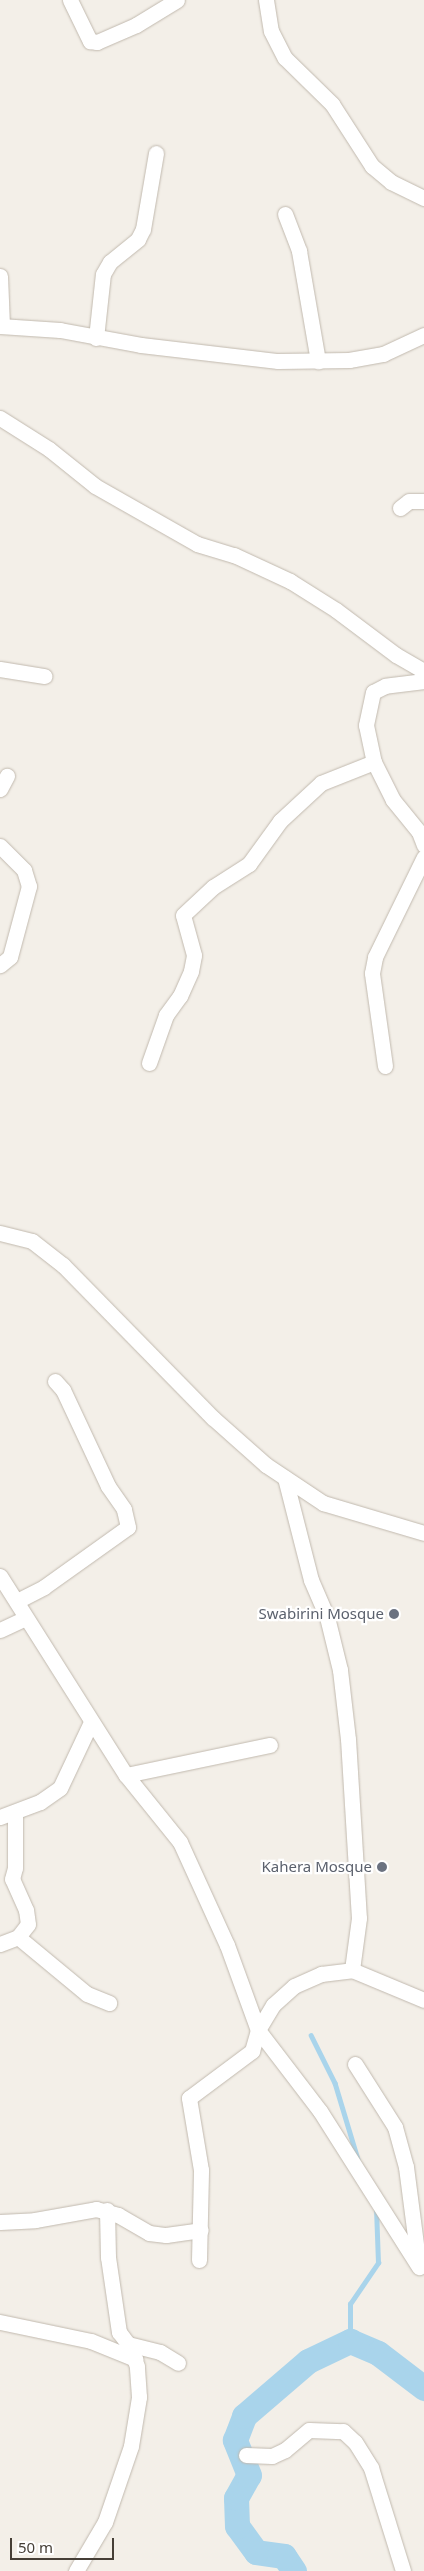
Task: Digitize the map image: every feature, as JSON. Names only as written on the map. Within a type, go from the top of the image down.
[{"type":"street","points":[[70,0],[90,41],[97,42],[136,25],[176,0]]},
{"type":"street","points":[[266,0],[271,31],[285,58],[332,104],[372,166],[391,182],[424,198]]},
{"type":"street","points":[[96,338],[103,274],[110,262],[138,239],[143,229],[156,153]]},
{"type":"street","points":[[286,214],[299,251],[318,361]]},
{"type":"street","points":[[0,276],[1,326],[60,330],[96,338],[278,361],[318,361],[383,354],[424,335]]},
{"type":"street","points":[[0,418],[49,449],[95,486],[197,544],[234,556],[290,581],[336,610],[396,655],[424,671]]},
{"type":"street","points":[[400,508],[409,501],[424,500]]},
{"type":"street","points":[[0,669],[44,676]]},
{"type":"street","points":[[424,681],[385,686],[373,692],[366,725],[374,762],[393,800],[420,832],[424,845]]},
{"type":"street","points":[[149,1063],[166,1015],[180,996],[191,971],[194,955],[183,916],[213,887],[248,864],[280,821],[320,783],[374,762]]},
{"type":"street","points":[[0,846],[24,870],[29,886],[10,956],[0,965]]},
{"type":"street","points":[[385,1066],[372,973],[374,957],[424,858]]},
{"type":"street","points":[[0,1233],[32,1242],[63,1265],[213,1418],[285,1478],[324,1503],[424,1533]]},
{"type":"street","points":[[17,1601],[44,1587],[128,1527],[124,1509],[108,1486],[63,1390],[55,1381]]},
{"type":"street","points":[[285,1478],[311,1580],[327,1617],[340,1670],[348,1739],[359,1918],[352,1970]]},
{"type":"street","points":[[0,1576],[17,1601],[24,1619],[126,1775],[180,1842],[227,1945],[258,2030],[326,2120],[422,2270]]},
{"type":"street","points":[[0,1630],[24,1619]]},
{"type":"street","points":[[0,1944],[18,1937],[28,1924],[26,1910],[12,1879],[15,1868],[8,1816],[60,1788],[91,1722]]},
{"type":"street","points":[[126,1775],[270,1745]]},
{"type":"street","points":[[18,1937],[81,1990],[109,2003]]},
{"type":"street","points":[[199,2260],[201,2170],[189,2098],[252,2051],[258,2030],[273,2005],[294,1986],[321,1974],[352,1970],[424,2000]]},
{"type":"street","points":[[355,2064],[395,2127],[406,2168],[422,2270]]},
{"type":"street","points":[[0,2222],[107,2210],[149,2233],[166,2235],[201,2230]]},
{"type":"street","points":[[76,2571],[105,2522],[131,2446],[139,2408],[135,2358],[120,2332],[108,2257],[107,2210]]},
{"type":"street","points":[[0,2322],[91,2341],[135,2358]]},
{"type":"street","points":[[128,2344],[160,2352],[178,2363]]},
{"type":"street","points":[[246,2455],[272,2456],[285,2450],[309,2430],[343,2431],[355,2442],[371,2468],[402,2571]]},
{"type":"waterway","points":[[311,2035],[335,2083],[358,2159]]},
{"type":"waterway","points":[[350,2341],[350,2304],[378,2263],[376,2208]]},
{"type":"waterway","points":[[294,2571],[284,2556],[256,2552],[237,2526],[236,2498],[249,2475],[235,2440],[244,2416],[308,2361],[350,2341],[378,2353],[424,2388]]},
{"type":"place","name":"Swabirini Mosque","points":[[394,1614]]},
{"type":"place","name":"Kahera Mosque","points":[[382,1867]]}]
